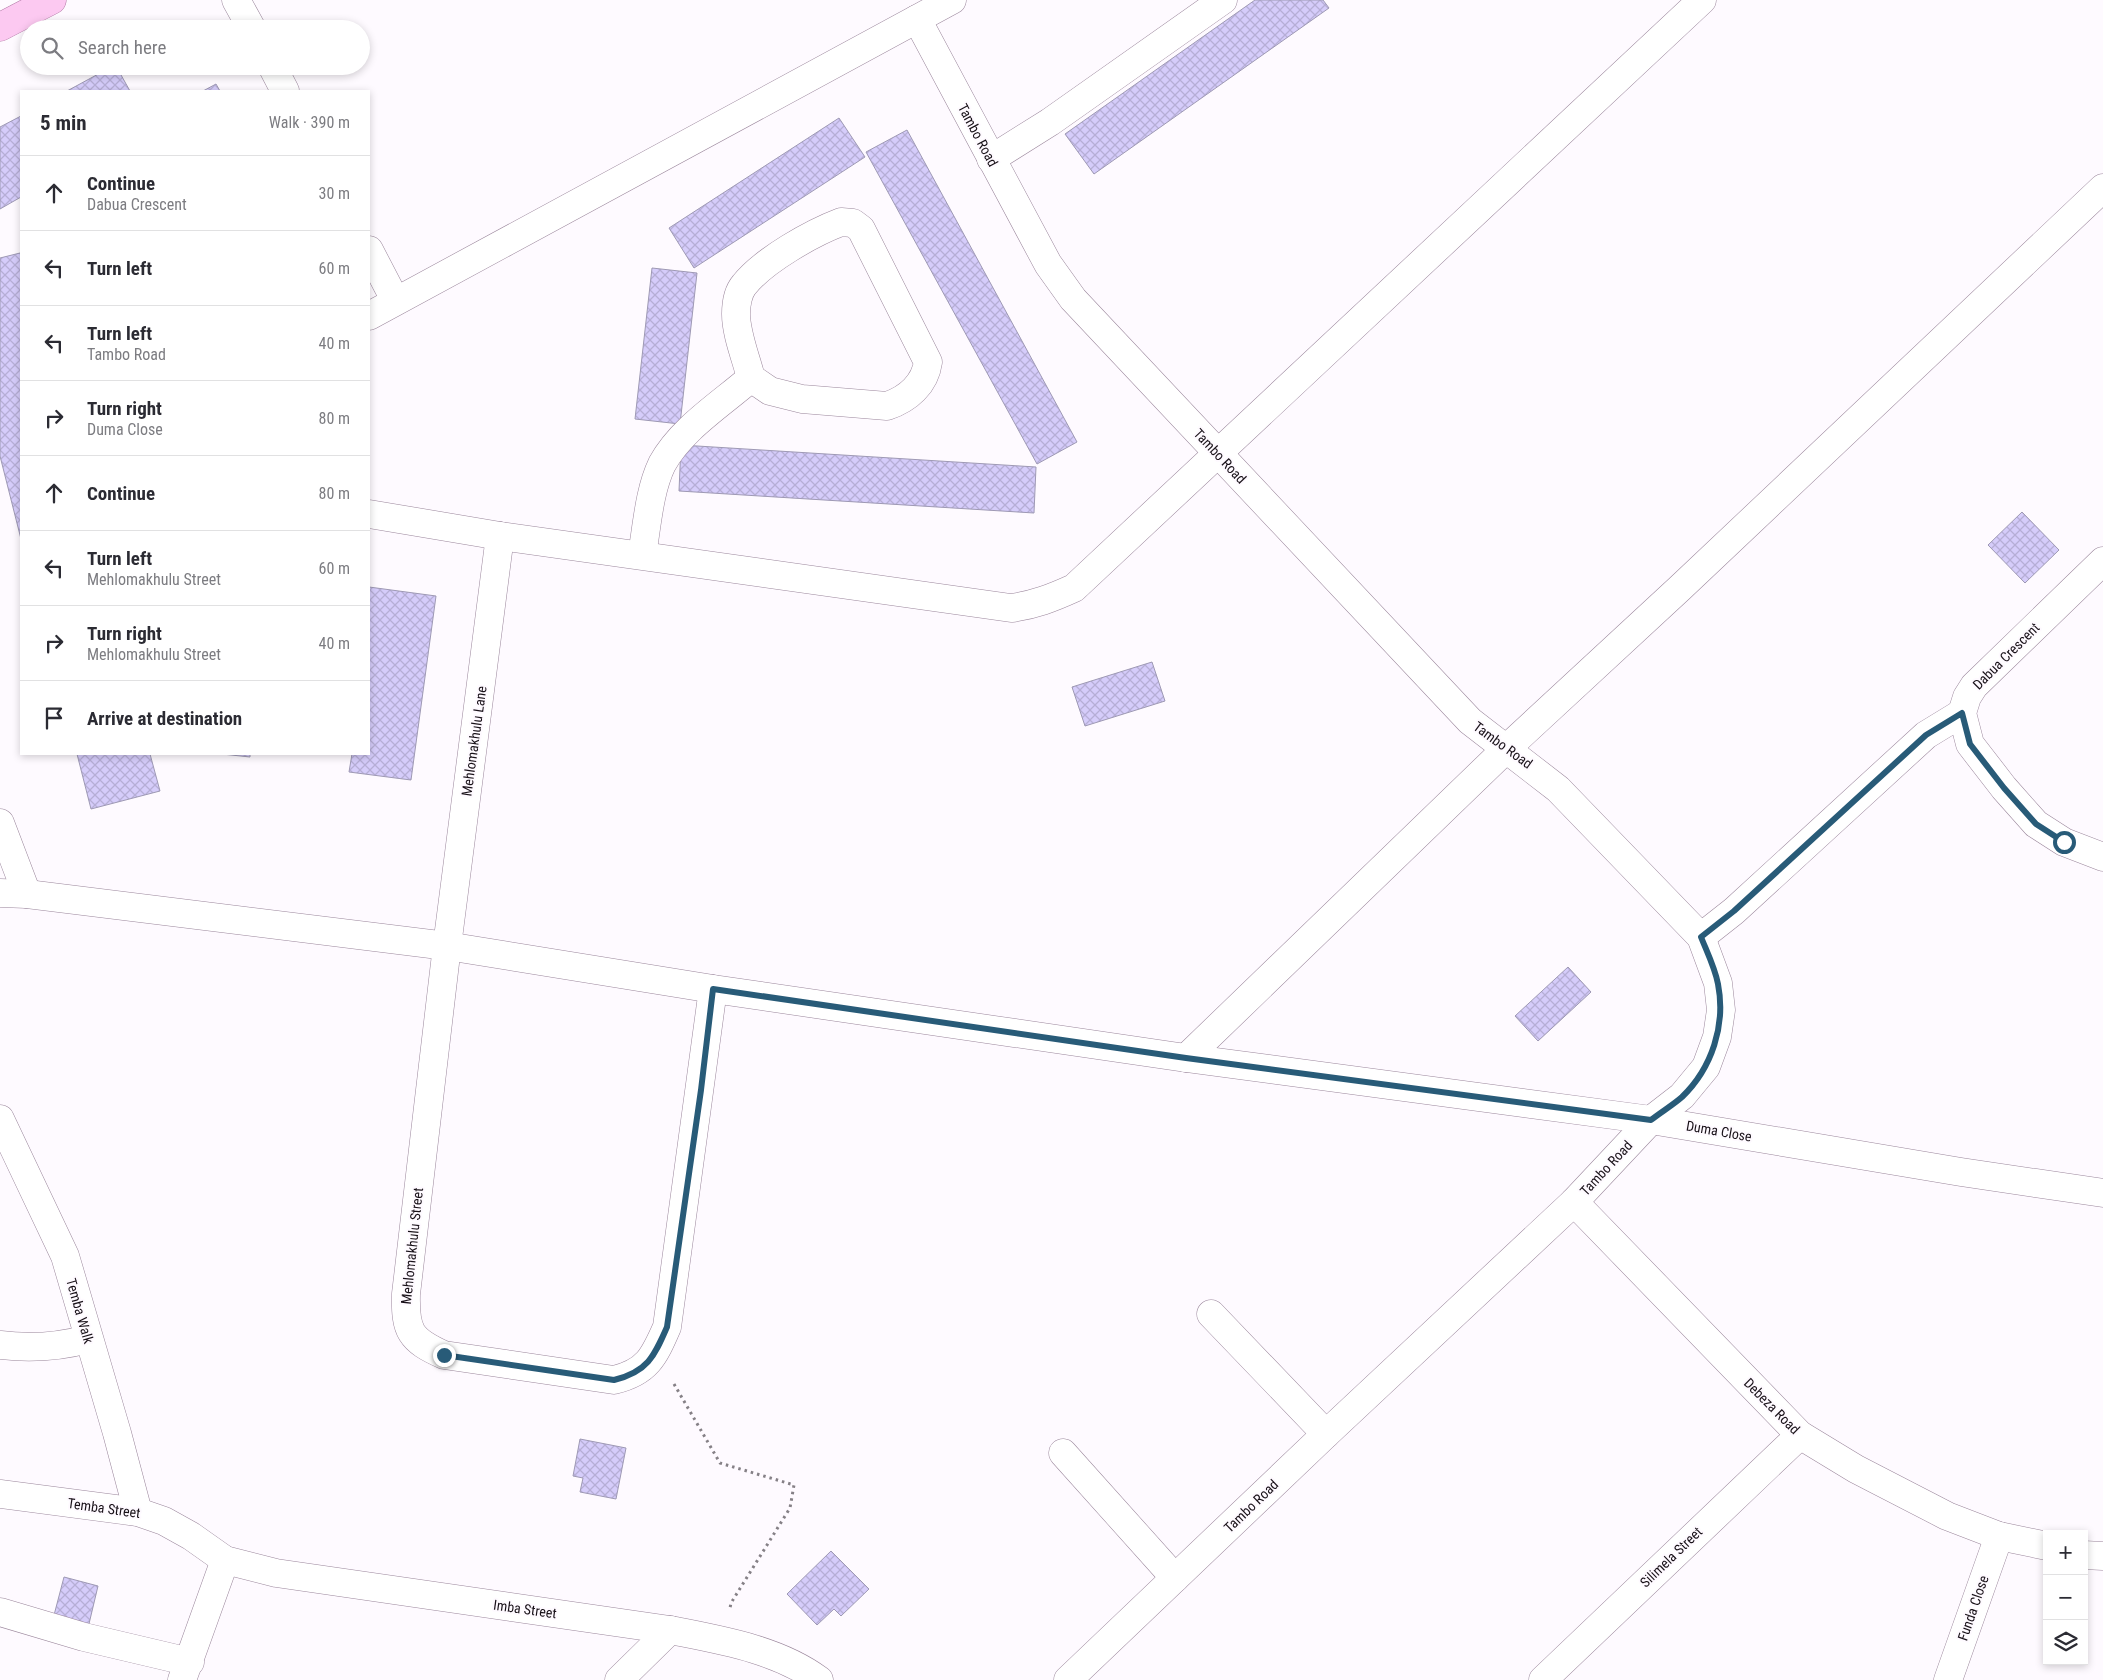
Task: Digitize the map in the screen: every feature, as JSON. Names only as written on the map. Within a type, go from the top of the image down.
[{"type":"main road","points":[[0,27],[52,0]]},
{"type":"street","points":[[236,0],[247,20]]},
{"type":"street","points":[[370,315],[395,300],[952,0]]},
{"type":"street","points":[[990,158],[1050,122],[1223,0]]},
{"type":"street","points":[[370,514],[500,536],[1011,608],[1033,605],[1074,588],[1702,0]]},
{"type":"street","name":"Tambo Road","points":[[917,19],[1048,264],[1073,299],[1470,722],[1536,770],[1558,789],[1701,937],[1718,983],[1721,1010],[1717,1037],[1706,1067],[1682,1096],[1651,1120],[1574,1202],[1326,1434],[1068,1680]]},
{"type":"street","points":[[277,75],[284,90]]},
{"type":"street","points":[[1186,1058],[1506,749],[1688,581],[2103,188]]},
{"type":"street","points":[[841,222],[853,223],[861,229],[928,362],[926,376],[901,402],[887,406],[802,399],[770,391],[751,378],[736,315],[738,299],[744,285],[764,267],[824,228],[841,222]]},
{"type":"street","points":[[370,252],[395,300]]},
{"type":"street","points":[[642,555],[655,486],[662,466],[672,448],[751,378]]},
{"type":"street","name":"Mehlomakhulu Lane","points":[[447,946],[500,536]]},
{"type":"street","name":"Dabua Crescent","points":[[1962,713],[1974,686],[2103,561]]},
{"type":"street","points":[[1701,937],[1734,911],[1926,735],[1962,713],[1970,744],[2004,788],[2036,824],[2064,842],[2103,857]]},
{"type":"street","points":[[0,823],[27,894]]},
{"type":"street","name":"Duma Close","points":[[0,893],[27,894],[447,946],[713,989],[1186,1058],[1651,1120],[1961,1172],[2103,1193]]},
{"type":"street","name":"Mehlomakhulu Street","points":[[447,946],[406,1294],[405,1320],[413,1336],[428,1348],[444,1355],[614,1380],[630,1376],[644,1367],[656,1353],[667,1327],[701,1090],[713,989]]},
{"type":"street","name":"Temba Walk","points":[[0,1119],[65,1256],[138,1512]]},
{"type":"street","name":"Debeza Road","points":[[1574,1202],[1800,1435],[1856,1469],[1947,1516],[1999,1536],[2043,1545]]},
{"type":"street","points":[[1212,1314],[1326,1434]]},
{"type":"street","points":[[0,1345],[28,1348],[60,1346],[88,1339]]},
{"type":"street","name":"Silimela Street","points":[[1543,1680],[1800,1435]]},
{"type":"street","points":[[1063,1453],[1175,1578]]},
{"type":"street","name":"Temba Street","points":[[0,1494],[138,1512],[164,1521],[185,1532],[225,1560]]},
{"type":"street","name":"Funda Close","points":[[1948,1680],[1999,1536]]},
{"type":"street","points":[[2088,1555],[2103,1556]]},
{"type":"street","points":[[0,1612],[84,1637],[186,1671],[225,1560]]},
{"type":"street","name":"Imba Street","points":[[225,1560],[276,1573],[670,1630],[725,1641],[767,1654],[819,1680]]},
{"type":"street","points":[[619,1680],[670,1630]]},
{"type":"path","points":[[656,1353],[720,1463],[794,1485],[790,1508],[731,1603],[725,1641]]},
{"type":"building","points":[[1255,0],[1323,0],[1329,8],[1094,174],[1065,134]]},
{"type":"building","points":[[96,75],[121,75],[129,90],[69,90]]},
{"type":"building","points":[[216,84],[219,90],[205,90]]},
{"type":"building","points":[[20,117],[20,198],[0,209],[0,127]]},
{"type":"building","points":[[839,118],[865,157],[694,268],[669,228]]},
{"type":"building","points":[[907,130],[1077,442],[1037,464],[866,152]]},
{"type":"building","points":[[20,253],[20,535],[0,456],[0,258]]},
{"type":"building","points":[[652,268],[697,273],[680,424],[635,419]]},
{"type":"building","points":[[681,445],[1036,467],[1034,513],[679,491]]},
{"type":"building","points":[[2022,512],[2059,550],[2025,583],[1988,545]]},
{"type":"building","points":[[370,587],[436,596],[411,780],[349,772],[352,755],[370,755]]},
{"type":"building","points":[[1152,662],[1165,701],[1085,726],[1072,687]]},
{"type":"building","points":[[77,755],[150,755],[160,791],[91,809]]},
{"type":"building","points":[[231,755],[250,755],[250,757]]},
{"type":"building","points":[[1568,967],[1591,992],[1538,1041],[1515,1016]]},
{"type":"building","points":[[580,1439],[626,1448],[616,1499],[580,1492],[583,1478],[573,1476]]},
{"type":"building","points":[[831,1551],[869,1589],[841,1616],[834,1609],[817,1625],[787,1594]]},
{"type":"building","points":[[64,1577],[98,1586],[88,1628],[53,1619]]},
{"type":"route","points":[[444,1355],[614,1380],[630,1376],[644,1367],[656,1353],[667,1327],[701,1090],[713,989],[1186,1058],[1651,1120],[1682,1096],[1706,1067],[1717,1037],[1721,1010],[1718,983],[1701,937],[1734,911],[1926,735],[1962,713],[1964,729],[1970,744],[2004,788],[2036,824],[2064,842]]}]
